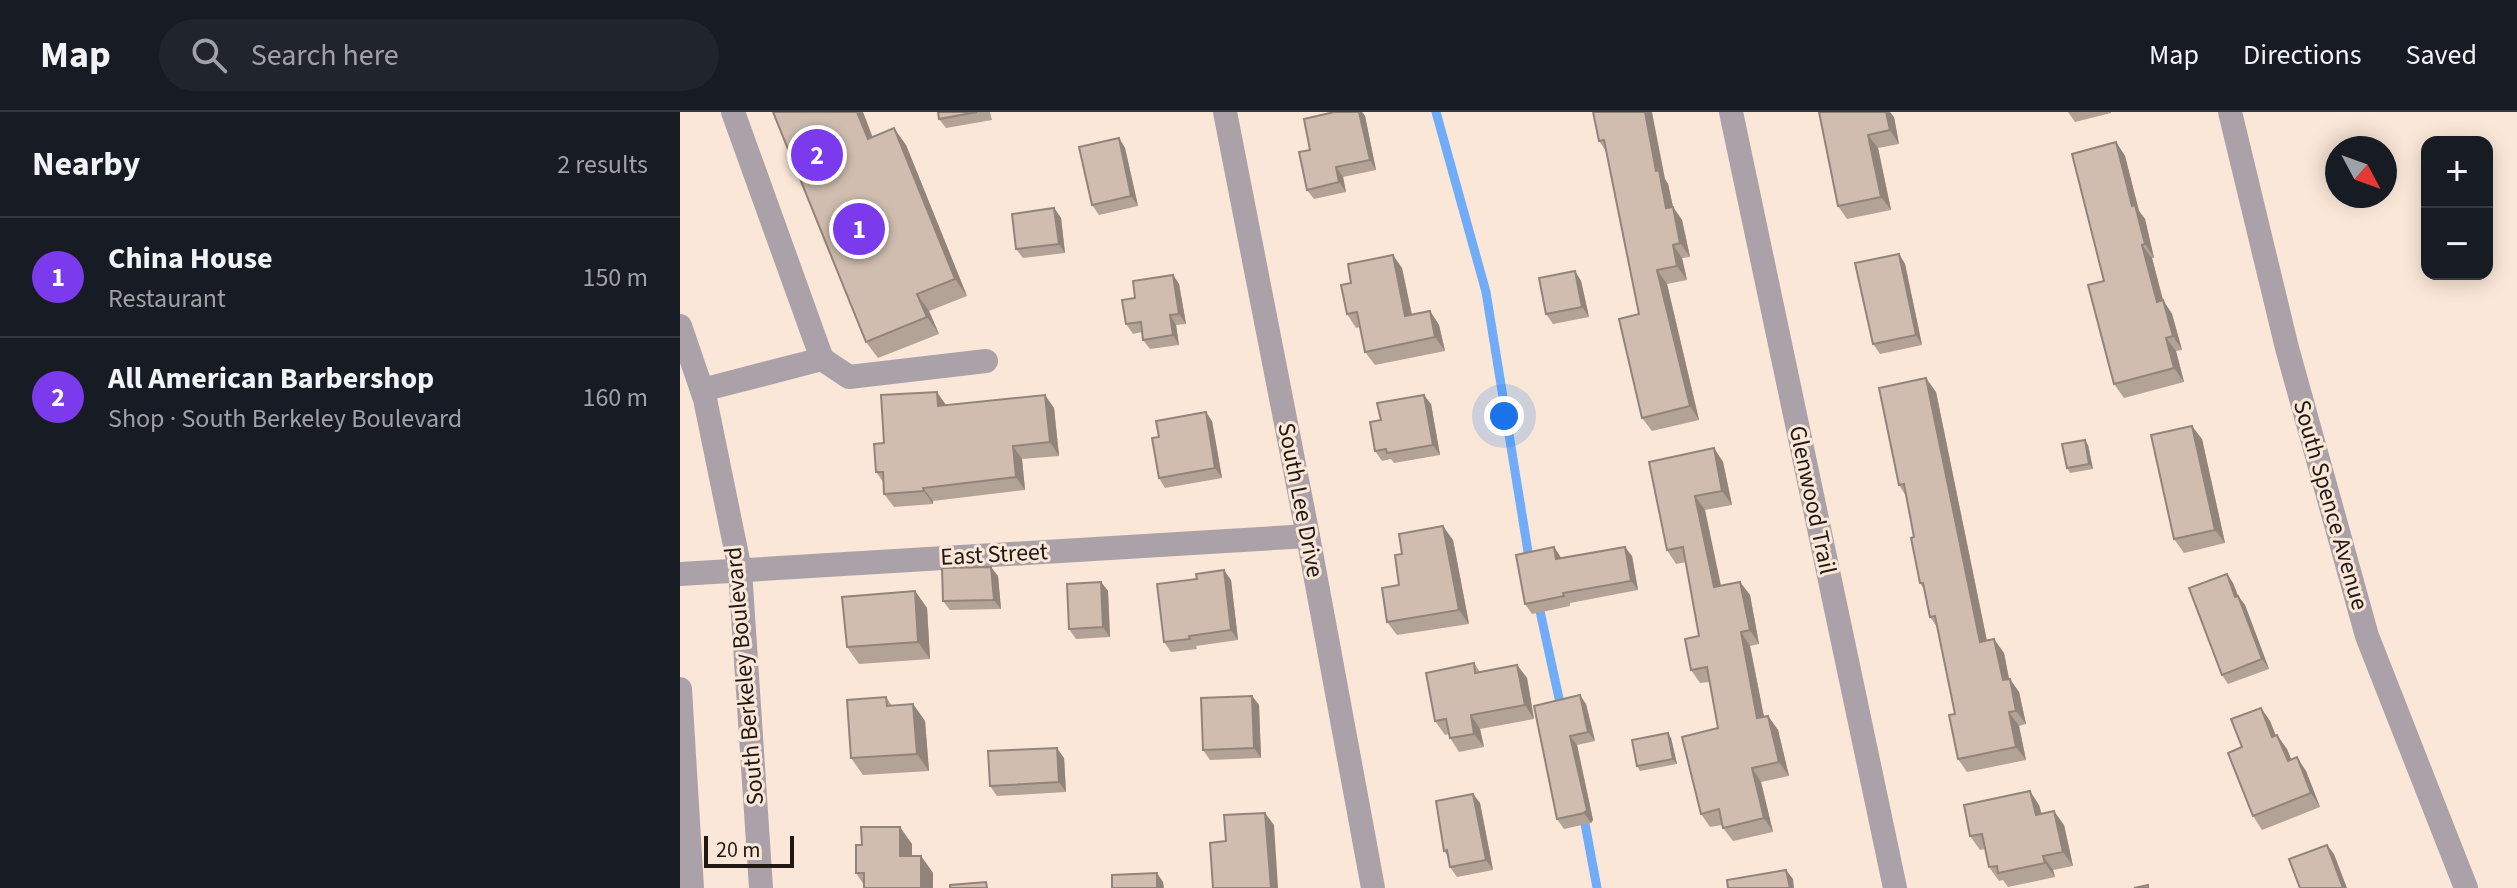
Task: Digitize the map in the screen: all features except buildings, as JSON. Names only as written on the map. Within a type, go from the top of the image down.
[{"type":"street","points":[[733,112],[822,359],[849,377],[986,361]]},
{"type":"street","name":"South Lee Drive","points":[[1225,112],[1373,888]]},
{"type":"street","name":"Glenwood Trail","points":[[1731,112],[1895,888]]},
{"type":"street","name":"South Spence Avenue","points":[[2230,112],[2287,348],[2367,636],[2466,888]]},
{"type":"street","name":"South Berkeley Boulevard","points":[[680,326],[702,390],[740,570],[761,888]]},
{"type":"street","points":[[702,390],[822,359]]},
{"type":"street","name":"East Street","points":[[680,574],[1308,536]]},
{"type":"street","points":[[680,689],[692,888]]},
{"type":"waterway","points":[[1436,112],[1486,292],[1530,564]]},
{"type":"waterway","points":[[1538,602],[1562,712]]},
{"type":"waterway","points":[[1583,813],[1597,888]]},
{"type":"place","name":"All American Barbershop","points":[[817,155]]},
{"type":"place","name":"China House","points":[[859,229]]}]
